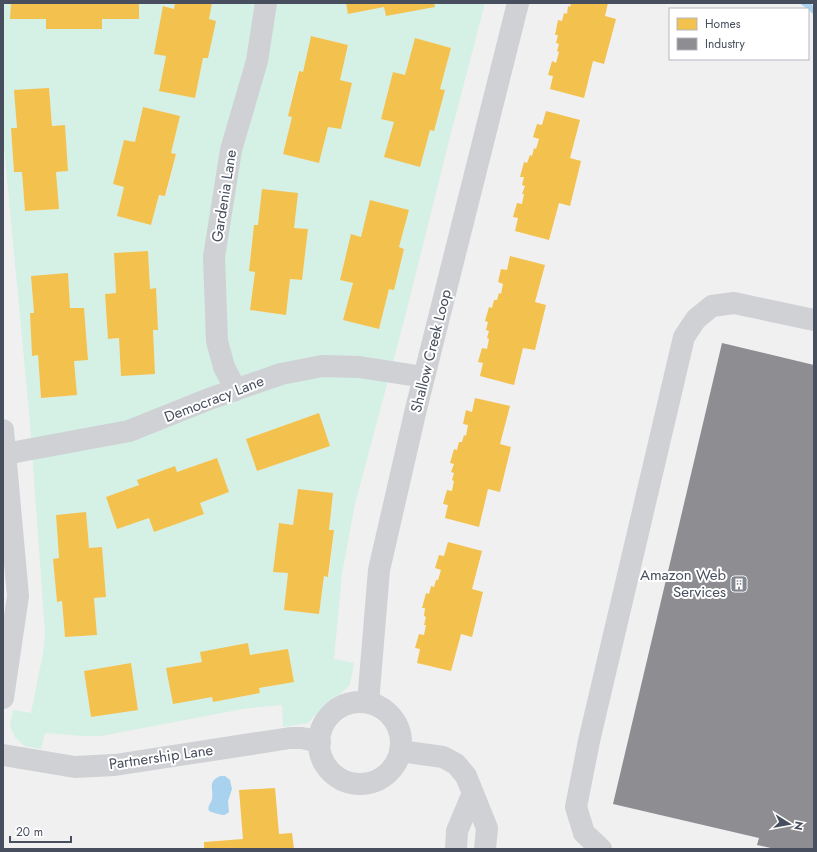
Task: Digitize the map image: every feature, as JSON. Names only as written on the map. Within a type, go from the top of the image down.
[{"type":"street","name":"Gardenia Lane","points":[[236,390],[224,367],[217,341],[214,257],[230,150],[256,61],[266,3]]},
{"type":"street","name":"Shallow Creek Loop","points":[[368,703],[379,570],[424,377],[518,3]]},
{"type":"street","points":[[601,849],[584,833],[576,807],[589,740],[684,337],[696,318],[712,306],[734,303],[814,320]]},
{"type":"street","name":"Democracy Lane","points":[[5,454],[130,431],[210,399],[281,374],[322,366],[359,367],[424,377]]},
{"type":"street","points":[[3,430],[18,596],[3,698]]},
{"type":"street","points":[[355,703],[368,703],[380,708],[390,715],[397,726],[401,738],[400,751],[396,763],[388,774],[377,781],[365,784],[352,784],[340,779],[330,772],[323,761],[319,748],[320,736],[324,724],[332,713],[343,706],[355,703]]},
{"type":"street","name":"Partnership Lane","points":[[3,755],[75,767],[95,767],[290,738],[302,738],[320,742]]},
{"type":"street","points":[[400,751],[443,757],[456,764],[466,776],[487,828],[485,849]]},
{"type":"street","points":[[456,849],[457,831],[473,793]]},
{"type":"green space","points":[[3,3],[11,3],[11,19],[46,19],[46,29],[102,29],[102,19],[139,19],[139,3],[175,3],[174,9],[164,6],[166,56],[159,90],[195,98],[203,58],[208,58],[215,21],[209,19],[212,3],[346,3],[348,14],[384,7],[386,16],[434,7],[434,3],[485,3],[405,317],[355,504],[342,574],[334,659],[354,663],[350,685],[325,704],[308,723],[283,727],[282,705],[243,709],[101,736],[45,733],[41,749],[24,746],[15,737],[10,726],[13,710],[31,713],[43,653],[45,633],[30,423],[3,136]],"holes":[[[311,36],[348,45],[340,80],[352,83],[341,129],[328,127],[319,163],[283,154],[292,117],[288,116],[298,71],[303,72]],[[415,38],[451,48],[440,89],[445,90],[434,131],[430,130],[420,166],[385,157],[394,122],[381,119],[393,72],[405,75]],[[49,88],[52,126],[65,125],[68,171],[56,172],[58,209],[25,211],[22,172],[14,172],[11,128],[17,128],[15,91]],[[143,107],[180,116],[171,153],[176,154],[166,196],[159,195],[151,225],[117,216],[124,187],[113,184],[124,140],[135,142]],[[370,200],[409,210],[399,247],[404,249],[394,289],[389,289],[379,329],[344,320],[353,283],[340,280],[351,234],[361,237]],[[254,225],[308,229],[302,280],[290,279],[286,315],[250,310],[255,272],[249,270]],[[148,251],[150,289],[156,289],[158,329],[153,330],[155,374],[121,375],[119,338],[108,339],[105,294],[116,293],[114,253]],[[68,274],[70,308],[84,308],[88,359],[74,361],[76,395],[41,398],[38,355],[32,356],[30,313],[34,313],[31,276]],[[319,413],[330,446],[257,471],[246,439]],[[217,458],[229,492],[200,503],[204,514],[154,532],[149,518],[117,529],[106,497],[139,485],[138,480],[174,467],[177,472]],[[298,489],[333,493],[329,530],[334,531],[329,577],[324,576],[319,614],[284,610],[288,573],[274,572],[279,523],[293,525]],[[86,513],[89,548],[102,547],[106,597],[94,598],[97,635],[65,637],[62,601],[57,602],[53,559],[59,558],[56,515]],[[248,643],[250,655],[288,649],[294,682],[259,688],[260,693],[213,702],[212,697],[167,668],[202,662]],[[131,663],[138,709],[91,717],[84,671]]]},
{"type":"water","points":[[220,776],[225,776],[230,780],[232,789],[228,801],[229,812],[224,815],[209,811],[209,806],[212,799],[212,783]]},
{"type":"building: Homes","points":[[11,3],[139,3],[139,19],[102,19],[102,29],[46,29],[46,19],[10,19]]},
{"type":"building: Homes","points":[[175,3],[212,3],[209,19],[216,21],[208,58],[203,58],[195,98],[159,91],[166,56],[154,54],[163,6],[174,9]]},
{"type":"building: Homes","points":[[346,3],[434,3],[435,7],[386,16],[384,7],[348,14]]},
{"type":"building: Homes","points":[[571,3],[608,3],[605,16],[616,19],[604,64],[593,61],[584,98],[550,89],[553,76],[548,75],[552,61],[556,63],[559,52],[557,51],[559,44],[556,43],[558,35],[555,35],[558,20],[562,21],[564,13],[567,14],[568,6],[570,7]]},
{"type":"building: Homes","points":[[311,36],[348,45],[340,80],[352,83],[341,129],[328,127],[319,163],[283,154],[292,117],[288,116],[299,71],[303,72]]},
{"type":"building: Homes","points":[[415,38],[451,48],[440,89],[445,90],[434,131],[430,130],[420,167],[384,157],[394,122],[381,119],[393,72],[405,75]]},
{"type":"building: Homes","points":[[49,88],[52,126],[65,125],[68,171],[56,172],[59,209],[25,211],[22,172],[14,172],[11,128],[17,128],[14,90]]},
{"type":"building: Homes","points":[[143,107],[180,116],[171,153],[176,154],[165,196],[159,195],[151,225],[117,216],[124,187],[113,184],[124,140],[135,142]]},
{"type":"building: Homes","points":[[546,111],[580,120],[570,158],[581,161],[570,206],[559,203],[549,240],[515,231],[518,218],[513,217],[517,203],[522,204],[524,194],[522,194],[525,186],[522,185],[524,177],[520,177],[524,162],[527,163],[530,155],[532,156],[534,148],[536,149],[539,139],[533,137],[537,124],[542,125]]},
{"type":"building: Homes","points":[[262,189],[298,193],[294,228],[308,229],[302,280],[290,279],[286,315],[250,310],[255,272],[249,271],[254,225],[258,225]]},
{"type":"building: Homes","points":[[370,200],[409,210],[399,247],[404,249],[394,290],[389,289],[379,329],[343,320],[353,283],[340,280],[351,234],[361,237]]},
{"type":"building: Homes","points":[[148,251],[150,289],[156,288],[158,330],[153,330],[155,374],[121,376],[119,338],[108,339],[105,294],[116,293],[114,253]]},
{"type":"building: Homes","points":[[510,256],[545,265],[535,302],[546,305],[535,350],[523,348],[514,385],[480,376],[483,363],[478,362],[482,348],[487,349],[489,339],[487,338],[489,331],[486,330],[488,322],[485,321],[489,307],[492,308],[494,300],[497,300],[499,293],[501,294],[503,284],[498,282],[501,269],[507,270]]},
{"type":"building: Homes","points":[[68,273],[70,308],[84,308],[88,360],[74,361],[77,395],[41,398],[38,355],[32,356],[30,313],[34,313],[31,276]]},
{"type":"building: Homes","points":[[475,398],[510,406],[500,444],[511,447],[500,492],[488,489],[479,527],[445,518],[448,505],[443,504],[447,490],[452,491],[454,481],[452,480],[454,473],[451,472],[454,464],[450,463],[454,449],[457,450],[459,442],[462,442],[464,435],[466,436],[468,425],[463,424],[466,410],[472,412]]},
{"type":"building: Homes","points":[[319,413],[330,446],[257,471],[246,439]]},
{"type":"building: Homes","points":[[217,458],[229,492],[200,503],[204,514],[154,532],[149,518],[117,529],[106,497],[139,485],[137,480],[175,466],[177,472]]},
{"type":"building: Homes","points":[[298,489],[333,493],[329,530],[334,530],[328,577],[324,576],[319,614],[284,610],[288,573],[273,572],[279,523],[293,525]]},
{"type":"building: Homes","points":[[86,512],[89,548],[102,547],[106,597],[94,598],[97,635],[65,637],[62,601],[57,602],[53,559],[59,558],[56,515]]},
{"type":"building: Homes","points":[[448,542],[482,551],[472,589],[483,592],[472,637],[461,634],[451,671],[417,663],[420,649],[415,648],[419,634],[424,635],[426,625],[424,625],[426,617],[424,616],[425,608],[422,608],[426,593],[429,594],[431,586],[434,587],[436,580],[438,580],[441,570],[435,568],[439,555],[444,556]]},
{"type":"building: Homes","points":[[248,643],[250,655],[288,649],[294,682],[259,688],[260,693],[213,702],[212,697],[173,704],[166,668],[202,662],[200,652]]},
{"type":"building: Homes","points":[[131,663],[138,710],[91,717],[84,671]]},
{"type":"building: Homes","points":[[275,788],[279,834],[292,833],[294,849],[204,849],[204,842],[243,839],[239,790]]},
{"type":"building: Industry","name":"Amazon Web Services","points":[[722,343],[814,365],[814,849],[775,849],[757,845],[759,838],[613,804]]},
{"type":"waterway","points":[[804,3],[814,11]]},
{"type":"place","name":"Amazon Web Services","points":[[739,584]]}]
